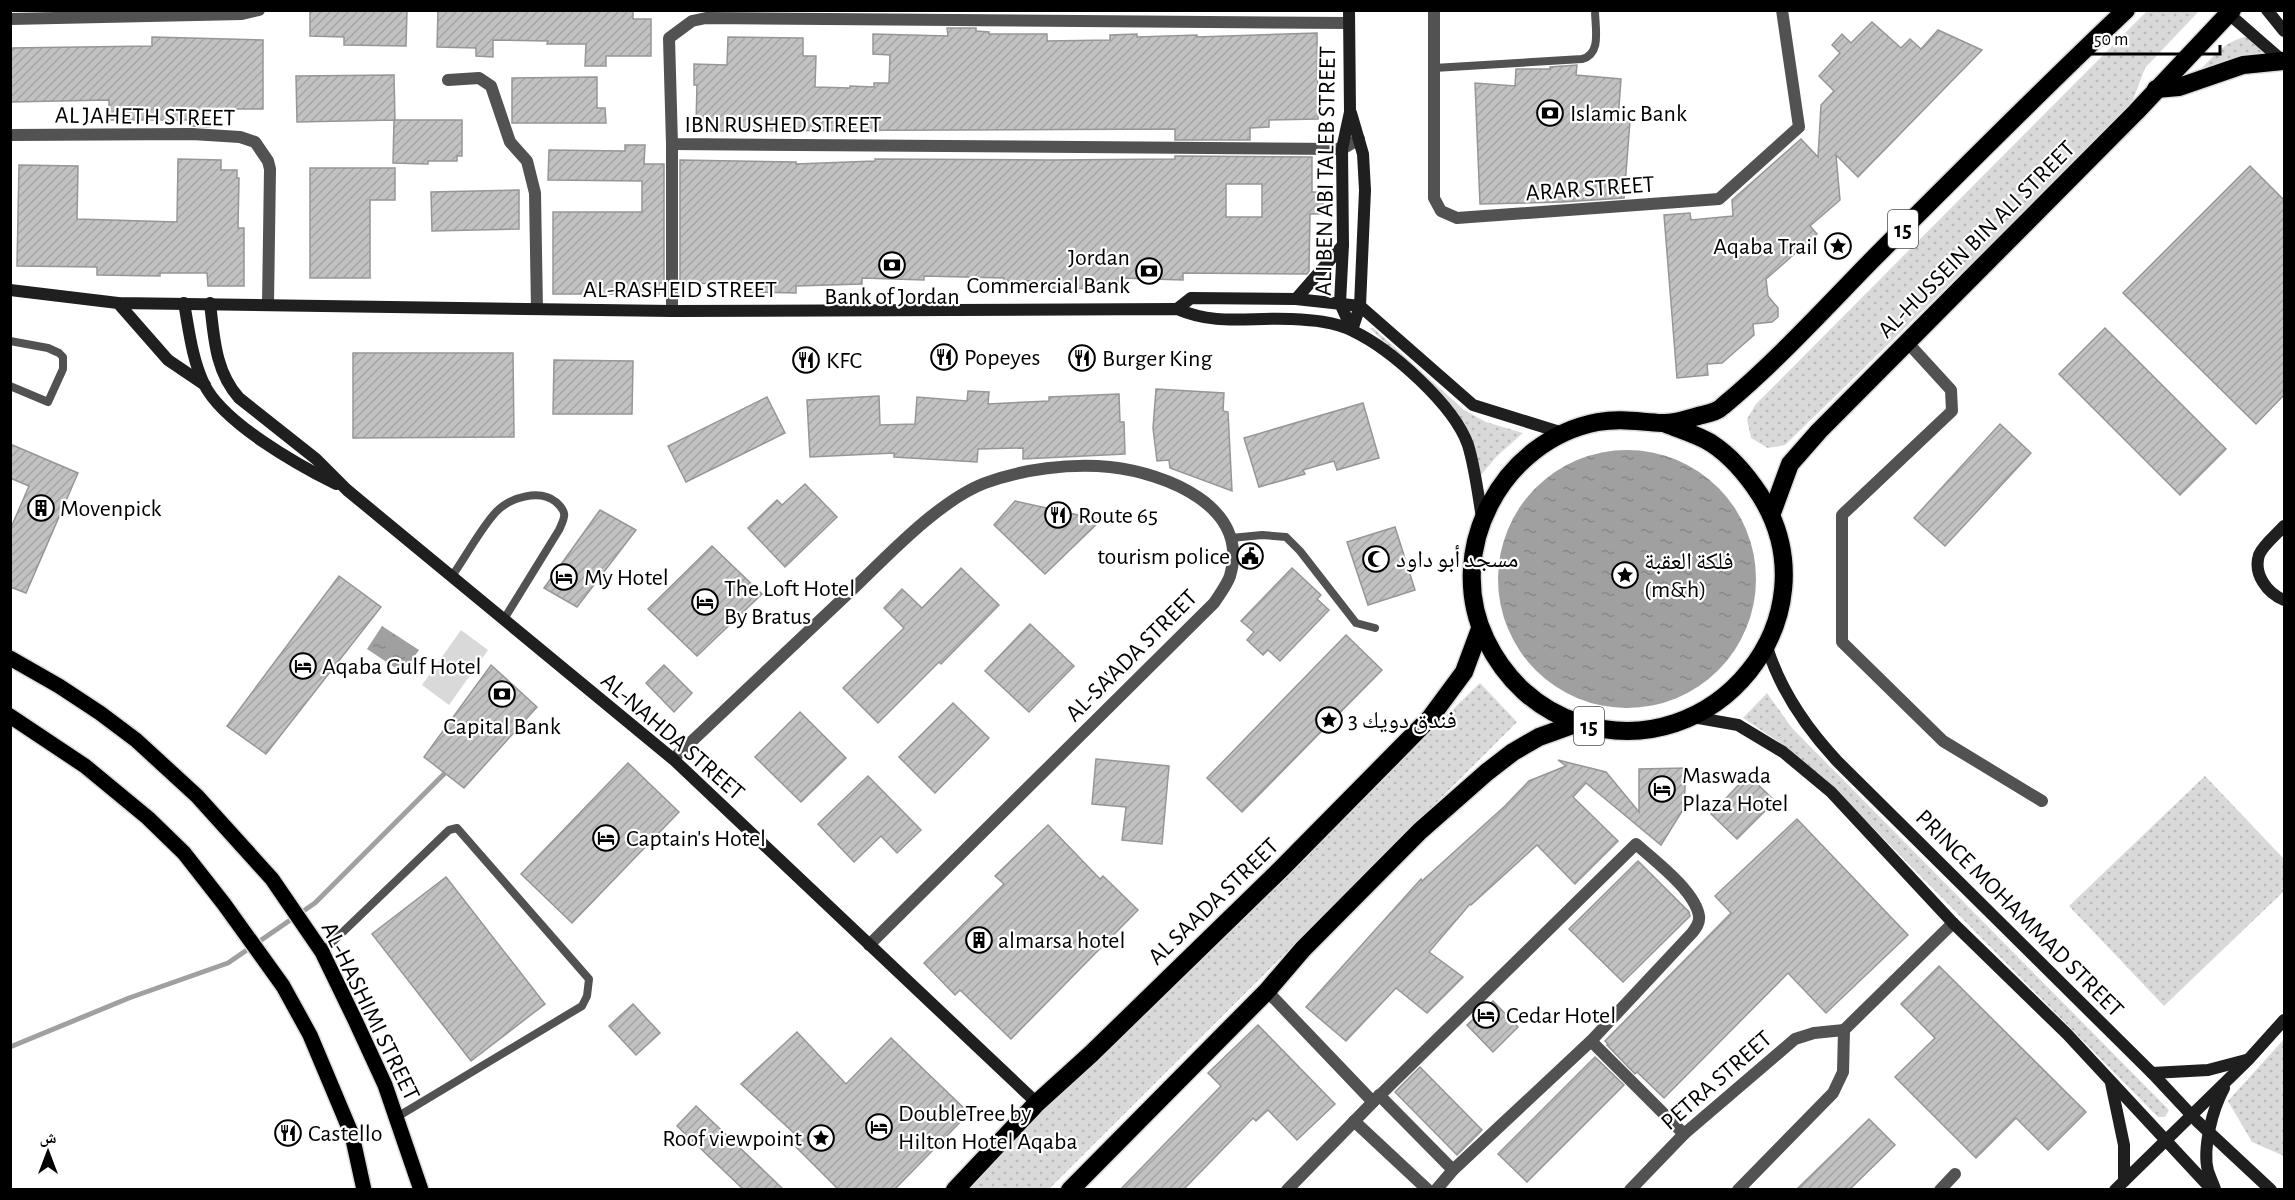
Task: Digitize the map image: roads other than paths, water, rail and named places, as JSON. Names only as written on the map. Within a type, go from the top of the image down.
[{"type":"highway","name":"15","points":[[1666,424],[1719,410],[1784,349],[2126,11]]},
{"type":"highway","name":"AL-HUSSEIN BIN ALI STREET","points":[[1772,513],[1790,464],[1819,431],[1908,343],[2229,12]]},
{"type":"highway","points":[[2156,89],[2179,87],[2242,65],[2284,62]]},
{"type":"highway","name":"15","points":[[1632,419],[1666,424],[1710,442],[1746,473],[1772,513],[1782,546],[1784,581],[1779,615],[1767,647],[1736,688],[1693,717],[1671,725],[1626,731],[1601,729],[1578,723],[1552,712],[1529,696],[1509,677],[1493,654],[1480,629],[1472,592],[1472,554],[1482,518],[1502,482],[1529,454],[1563,433],[1597,422],[1632,419]]},
{"type":"highway","name":"AL SAADA STREET","points":[[955,1190],[1037,1103],[1091,1054],[1282,868],[1430,718],[1464,672],[1480,629]]},
{"type":"highway","points":[[1070,1190],[1268,991],[1303,950],[1420,831],[1513,752],[1539,737],[1578,723]]},
{"type":"main road","points":[[2267,10],[2284,31]]},
{"type":"main road","points":[[2229,12],[2284,62]]},
{"type":"main road","name":"ALI BEN ABI TALEB STREET","points":[[1349,17],[1350,112],[1342,149],[1343,245],[1340,303],[1352,330]]},
{"type":"main road","points":[[1350,112],[1363,153],[1365,190],[1360,306],[1352,330]]},
{"type":"main road","points":[[1296,299],[1343,245]]},
{"type":"main road","name":"AL-RASHEID STREET","points":[[10,290],[118,303],[672,311],[1177,309],[1206,319],[1288,319],[1329,323],[1352,330],[1392,357],[1453,416],[1468,445],[1482,518]]},
{"type":"main road","name":"AL-RASHEID STREET","points":[[1177,309],[1191,298],[1296,299],[1360,306]]},
{"type":"main road","points":[[118,303],[168,360],[205,385]]},
{"type":"main road","name":"AL-NAHDA STREET","points":[[184,303],[196,363],[205,385],[216,401],[259,437],[315,473],[347,490]]},
{"type":"main road","name":"AL-NAHDA STREET","points":[[210,303],[219,364],[229,387],[316,459],[347,490],[673,759],[1037,1103]]},
{"type":"main road","points":[[1360,306],[1473,405],[1563,433]]},
{"type":"main road","points":[[2284,526],[2259,553],[2258,568],[2265,587],[2284,600]]},
{"type":"main road","name":"PRINCE MOHAMMAD STREET","points":[[1767,647],[1775,672],[1811,729],[1832,756],[2192,1115],[2271,1190]]},
{"type":"main road","name":"AL-HASHIMI STREET","points":[[10,658],[100,713],[136,741],[197,796],[260,865],[295,910],[322,952],[375,1065],[397,1117],[421,1190]]},
{"type":"main road","points":[[10,716],[85,766],[148,818],[184,853],[224,904],[282,986],[310,1035],[352,1135],[364,1190]]},
{"type":"main road","name":"PRINCE MOHAMMAD STREET","points":[[1693,717],[1738,725],[1783,752],[1831,792],[1953,923],[2067,1034],[2213,1190]]},
{"type":"main road","points":[[2119,1185],[2192,1115],[2284,1020]]},
{"type":"main road","points":[[2152,1073],[2208,1070],[2247,1060]]},
{"type":"main road","points":[[2213,1190],[2207,1163],[2210,1132],[2215,1105],[2228,1079]]},
{"type":"main road","points":[[2111,1082],[2124,1145],[2119,1185]]},
{"type":"main road","points":[[2251,1172],[2258,1190]]},
{"type":"street","points":[[10,19],[242,14],[259,10]]},
{"type":"street","name":"ARAR STREET","points":[[1434,10],[1434,198],[1441,211],[1457,218],[1719,199],[1799,127],[1782,10]]},
{"type":"street","name":"IBN RUSHED STREET","points":[[1342,149],[672,144],[669,38],[692,21],[706,18],[1349,17]]},
{"type":"street","points":[[448,80],[479,78],[491,86],[510,142],[527,161],[535,193],[537,309]]},
{"type":"street","name":"AL JAHETH STREET","points":[[10,135],[192,134],[240,137],[255,142],[268,161],[270,169],[268,304]]},
{"type":"street","points":[[1342,149],[1359,139]]},
{"type":"street","points":[[672,144],[672,311]]},
{"type":"street","points":[[1908,343],[1950,390],[1952,411],[1842,515],[1842,642],[1944,741],[2042,801]]},
{"type":"street","name":"AL-SA'ADA STREET","points":[[673,759],[893,551],[944,506],[983,484],[1024,473],[1074,467],[1110,467],[1160,478],[1186,488],[1212,508],[1229,531],[1234,555],[1230,578],[1214,603],[870,945]]},
{"type":"street","points":[[1287,1190],[1376,1098],[1636,844],[1692,899],[1699,918],[1698,925],[1591,1041],[1453,1170],[1436,1190]]},
{"type":"street","points":[[1738,1190],[1833,1093],[1843,1072],[1844,1030],[1953,923]]},
{"type":"street","points":[[1268,991],[1453,1170]]},
{"type":"street","name":"PETRA STREET","points":[[1630,1190],[1684,1134],[1795,1039],[1814,1033],[1844,1030]]},
{"type":"street","points":[[1591,1041],[1684,1134]]},
{"type":"street","points":[[1354,1121],[1428,1190]]},
{"type":"street","points":[[1940,1190],[1955,1174]]},
{"type":"lane","points":[[1434,68],[1590,57],[1595,51],[1594,10]]},
{"type":"lane","points":[[10,341],[55,351],[63,357],[64,364],[48,402],[10,386]]},
{"type":"lane","points":[[453,576],[498,510],[515,500],[536,494],[552,498],[563,508],[565,517],[504,619]]},
{"type":"lane","points":[[1230,538],[1262,534],[1286,537],[1300,551],[1356,623],[1375,628]]},
{"type":"lane","points":[[322,952],[449,830],[457,828],[589,979],[587,996],[582,1006],[397,1117]]},
{"type":"water","points":[[1627,450],[1652,453],[1688,465],[1709,479],[1727,497],[1746,530],[1753,554],[1756,579],[1753,604],[1741,640],[1727,661],[1709,679],[1676,698],[1652,705],[1627,708],[1602,705],[1566,693],[1545,679],[1527,661],[1508,628],[1501,604],[1498,579],[1501,554],[1513,518],[1527,497],[1545,479],[1578,460],[1602,453]]},
{"type":"water","points":[[382,626],[419,650],[403,673],[367,649]]},
{"type":"waterway","points":[[10,1047],[129,998],[228,963],[315,903],[445,773]]},
{"type":"place","name":"Islamic Bank","points":[[1550,113]]},
{"type":"place","name":"Aqaba Trail","points":[[1838,246]]},
{"type":"place","name":"Bank of Jordan","points":[[892,265]]},
{"type":"place","name":"Jordan Commercial Bank","points":[[1149,271]]},
{"type":"place","name":"Popeyes","points":[[944,357]]},
{"type":"place","name":"Burger King","points":[[1082,358]]},
{"type":"place","name":"KFC","points":[[806,360]]},
{"type":"place","name":"Movenpick","points":[[41,508]]},
{"type":"place","name":"Route 65","points":[[1058,515]]},
{"type":"place","name":"tourism police","points":[[1250,556]]},
{"type":"place","name":"مسجد أبو داود","points":[[1376,559]]},
{"type":"place","name":"فلكة العقبة (m&h)","points":[[1625,575]]},
{"type":"place","name":"My Hotel","points":[[564,577]]},
{"type":"place","name":"The Loft Hotel By Bratus","points":[[705,602]]},
{"type":"place","name":"Aqaba Gulf Hotel","points":[[303,666]]},
{"type":"place","name":"Capital Bank","points":[[502,694]]},
{"type":"place","name":"فندق دويك 3","points":[[1329,720]]},
{"type":"place","name":"Maswada Plaza Hotel","points":[[1662,789]]},
{"type":"place","name":"Captain's Hotel","points":[[606,838]]},
{"type":"place","name":"almarsa hotel","points":[[979,940]]},
{"type":"place","name":"Cedar Hotel","points":[[1486,1015]]},
{"type":"place","name":"DoubleTree by Hilton Hotel Aqaba","points":[[879,1127]]},
{"type":"place","name":"Castello","points":[[288,1133]]},
{"type":"place","name":"Roof viewpoint","points":[[821,1138]]}]
